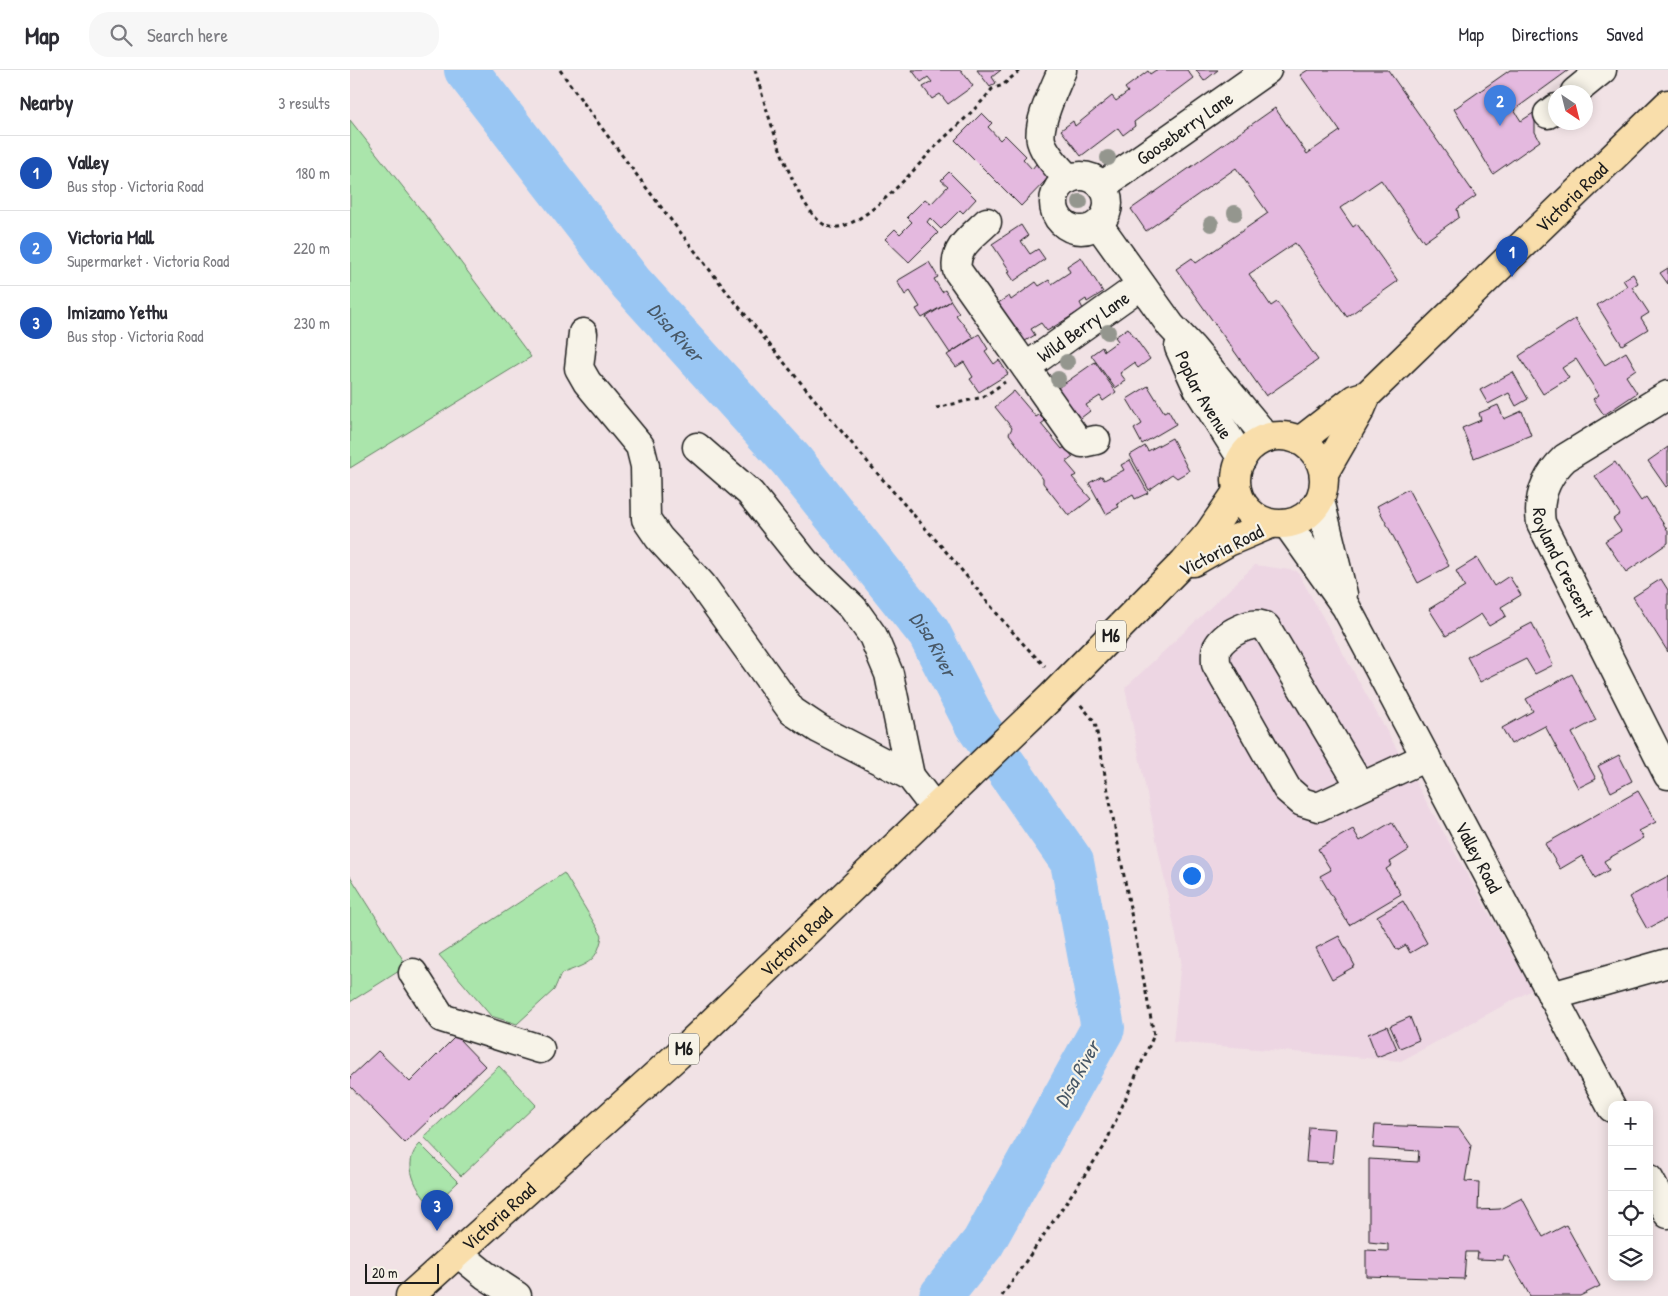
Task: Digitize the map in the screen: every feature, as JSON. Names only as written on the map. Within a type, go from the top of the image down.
[{"type":"main road","name":"Victoria Road","points":[[1171,576],[1228,542],[1279,524],[1300,520],[1312,511],[1320,500],[1324,486],[1324,473],[1361,409],[1367,395],[1668,104]]},
{"type":"main road","name":"Victoria Road","points":[[1301,440],[1354,399],[1367,395]]},
{"type":"main road","points":[[1237,492],[1237,471],[1242,459],[1248,450],[1266,438],[1290,437],[1301,440],[1313,449],[1320,460],[1324,473]]},
{"type":"main road","name":"Victoria Road","points":[[410,1296],[678,1055],[942,799],[1058,690],[1171,576],[1209,533],[1237,492],[1246,508],[1257,518],[1279,524]]},
{"type":"street","points":[[1062,70],[1042,124],[1041,140],[1054,162],[1068,179]]},
{"type":"street","name":"Gooseberry Lane","points":[[1102,186],[1267,70]]},
{"type":"street","points":[[1584,85],[1602,70]]},
{"type":"street","points":[[1080,176],[1088,177],[1102,186],[1106,192],[1108,206],[1098,224],[1081,230],[1065,225],[1059,219],[1055,212],[1055,195],[1059,187],[1068,179],[1080,176]]},
{"type":"street","points":[[987,222],[960,250],[957,258],[957,270],[1077,440],[1082,443],[1096,440]]},
{"type":"street","name":"Poplar Avenue","points":[[1098,224],[1171,326],[1192,348],[1266,438]]},
{"type":"street","name":"Wild Berry Lane","points":[[1026,368],[1141,285]]},
{"type":"street","name":"Poplar Avenue","points":[[1171,326],[1198,389],[1242,459]]},
{"type":"street","points":[[583,333],[579,368],[587,382],[640,446],[645,466],[646,519],[660,538],[702,585],[792,711],[819,729],[910,776],[942,799]]},
{"type":"street","name":"Royland Crescent","points":[[1668,395],[1565,458],[1552,470],[1542,493],[1539,508],[1541,523],[1660,738],[1668,775]]},
{"type":"street","points":[[697,447],[750,493],[805,562],[854,608],[873,636],[889,674],[910,776]]},
{"type":"street","name":"Valley Road","points":[[1320,500],[1346,607]]},
{"type":"street","name":"Valley Road","points":[[1279,524],[1346,607],[1608,1101]]},
{"type":"street","points":[[1360,787],[1266,627],[1260,624],[1251,624],[1224,640],[1216,649],[1216,664],[1286,789],[1302,802],[1318,807],[1426,757]]},
{"type":"street","points":[[1552,996],[1668,963]]},
{"type":"street","points":[[412,973],[442,1018],[540,1048]]},
{"type":"street","points":[[1653,1186],[1668,1214]]},
{"type":"street","points":[[458,1253],[485,1275],[518,1296]]},
{"type":"path","points":[[560,70],[625,161],[718,281],[861,456],[957,564],[1058,690],[1095,722],[1154,1035],[1104,1147],[1002,1296]]},
{"type":"path","points":[[755,70],[770,127],[808,208],[826,226],[838,228],[853,222],[875,206],[923,163],[992,89],[1004,85],[1020,70]]},
{"type":"path","points":[[936,408],[983,397],[1026,368]]},
{"type":"shaded area","points":[[1255,565],[1297,571],[1532,990],[1401,1061],[1173,1042],[1181,960],[1125,688]]},
{"type":"green space","points":[[350,120],[433,225],[531,357],[350,468]]},
{"type":"green space","points":[[564,873],[602,936],[597,952],[589,962],[561,974],[554,990],[517,1024],[491,1016],[439,955]]},
{"type":"green space","points":[[350,876],[407,966],[350,1002]]},
{"type":"green space","points":[[499,1066],[536,1105],[461,1176],[424,1137]]},
{"type":"green space","points":[[420,1144],[458,1182],[432,1207],[416,1185],[411,1168],[414,1152]]},
{"type":"building","points":[[912,70],[961,70],[973,86],[948,104],[940,94],[932,99],[923,87],[932,82],[928,77],[921,82]]},
{"type":"building","points":[[977,70],[1001,70],[992,77],[996,83],[990,87]]},
{"type":"building","points":[[1156,70],[1187,70],[1193,78],[1134,122],[1135,126],[1123,135],[1118,128],[1081,156],[1061,130],[1073,121],[1075,126],[1112,96],[1116,101],[1128,92],[1125,88],[1148,71],[1150,74]]},
{"type":"building","points":[[1196,70],[1218,70],[1204,81]]},
{"type":"building","points":[[1308,70],[1388,70],[1476,196],[1457,209],[1459,217],[1424,242],[1381,180],[1340,208],[1353,227],[1357,224],[1398,281],[1347,317],[1295,243],[1249,274],[1271,306],[1277,302],[1318,360],[1266,396],[1176,269],[1192,258],[1196,263],[1268,213],[1236,168],[1146,231],[1131,209],[1275,108],[1307,154],[1340,131],[1300,75]]},
{"type":"building","points":[[1510,70],[1569,70],[1514,110],[1521,121],[1535,112],[1535,132],[1540,141],[1493,174],[1454,109]]},
{"type":"building","points":[[982,113],[992,123],[988,127],[1000,140],[1005,135],[1026,156],[1023,159],[1032,169],[1036,164],[1049,177],[1021,206],[955,140]]},
{"type":"building","points":[[949,172],[976,199],[963,213],[960,210],[941,229],[930,218],[927,222],[938,233],[909,262],[885,239],[895,229],[900,234],[912,222],[907,217],[925,199],[931,204],[948,186],[941,180]]},
{"type":"building","points":[[1021,225],[1028,236],[1021,241],[1030,254],[1038,249],[1045,259],[1014,281],[1008,272],[1010,271],[992,244]]},
{"type":"building","points":[[1081,257],[1103,292],[1087,302],[1086,299],[1080,303],[1083,309],[1047,331],[1041,323],[1031,329],[1035,335],[1017,346],[992,307],[1009,296],[1011,300],[1036,282],[1039,286],[1049,280],[1052,284],[1070,272],[1067,266]]},
{"type":"building","points":[[929,262],[938,277],[934,279],[942,292],[945,290],[951,301],[922,318],[916,309],[920,307],[910,291],[905,295],[897,281]]},
{"type":"building","points":[[1668,268],[1668,284],[1660,273]]},
{"type":"building","points":[[1633,274],[1638,283],[1632,287],[1649,313],[1641,318],[1648,329],[1622,345],[1597,305],[1627,286],[1623,280]]},
{"type":"building","points":[[951,301],[959,313],[956,315],[974,338],[950,353],[926,317]]},
{"type":"building","points":[[1575,319],[1605,365],[1626,352],[1636,369],[1626,376],[1637,393],[1604,415],[1593,399],[1599,395],[1576,359],[1562,368],[1569,378],[1543,394],[1519,356]]},
{"type":"building","points":[[1128,328],[1150,359],[1138,368],[1134,363],[1120,373],[1126,381],[1115,388],[1091,355],[1102,347],[1104,351],[1118,341],[1115,337]]},
{"type":"building","points":[[979,334],[988,349],[985,351],[994,364],[999,360],[1008,374],[979,392],[970,379],[973,377],[964,362],[956,367],[947,355]]},
{"type":"building","points":[[1095,362],[1116,392],[1103,401],[1100,396],[1086,405],[1090,411],[1077,421],[1055,390]]},
{"type":"building","points":[[1513,372],[1528,399],[1516,406],[1509,393],[1488,404],[1480,390]]},
{"type":"building","points":[[1148,386],[1164,412],[1168,410],[1176,424],[1142,444],[1134,429],[1142,424],[1127,399]]},
{"type":"building","points":[[1014,391],[1036,417],[1039,415],[1045,421],[1041,424],[1062,449],[1065,447],[1073,457],[1066,462],[1077,475],[1072,477],[1091,499],[1069,516],[1009,434],[1012,428],[995,407]]},
{"type":"building","points":[[1498,405],[1504,419],[1522,411],[1531,435],[1474,458],[1462,428],[1481,420],[1479,413]]},
{"type":"building","points":[[1172,438],[1189,471],[1177,478],[1172,474],[1149,490],[1130,455],[1145,446],[1148,451]]},
{"type":"building","points":[[1668,447],[1668,485],[1666,487],[1648,461]]},
{"type":"building","points":[[1130,460],[1148,493],[1135,499],[1133,495],[1117,504],[1119,507],[1106,514],[1089,483],[1102,476],[1104,480],[1124,470],[1121,465]]},
{"type":"building","points":[[1615,462],[1641,501],[1646,497],[1668,531],[1668,543],[1626,572],[1605,541],[1621,531],[1613,519],[1620,514],[1595,476]]},
{"type":"building","points":[[1408,489],[1449,566],[1418,583],[1377,506]]},
{"type":"building","points":[[1477,558],[1494,586],[1509,576],[1521,595],[1501,607],[1506,616],[1489,626],[1481,614],[1446,636],[1429,609],[1465,587],[1456,571]]},
{"type":"building","points":[[1661,579],[1668,590],[1668,652],[1633,597]]},
{"type":"building","points":[[1532,623],[1553,665],[1535,674],[1526,659],[1480,682],[1467,657]]},
{"type":"building","points":[[1572,674],[1596,720],[1572,733],[1596,779],[1578,788],[1545,726],[1511,744],[1502,728],[1533,711],[1526,699]]},
{"type":"building","points":[[1619,755],[1632,781],[1611,792],[1598,766]]},
{"type":"building","points":[[1638,791],[1656,822],[1639,831],[1644,838],[1604,861],[1609,870],[1595,878],[1582,856],[1560,869],[1545,844]]},
{"type":"building","points":[[1392,822],[1409,850],[1390,862],[1392,865],[1386,869],[1401,894],[1349,925],[1320,876],[1331,870],[1318,849],[1353,829],[1360,841]]},
{"type":"building","points":[[1668,876],[1668,918],[1647,929],[1629,897]]},
{"type":"building","points":[[1403,901],[1427,943],[1410,953],[1406,945],[1397,950],[1377,916]]},
{"type":"building","points":[[1339,936],[1355,966],[1332,979],[1316,948]]},
{"type":"building","points":[[1410,1017],[1419,1040],[1400,1048],[1390,1026]]},
{"type":"building","points":[[1387,1026],[1397,1049],[1377,1057],[1368,1034]]},
{"type":"building","points":[[456,1036],[485,1066],[405,1143],[350,1086],[350,1077],[378,1051],[410,1082]]},
{"type":"building","points":[[1375,1125],[1459,1128],[1471,1145],[1465,1181],[1479,1182],[1478,1210],[1500,1209],[1522,1198],[1543,1237],[1566,1225],[1600,1286],[1580,1296],[1530,1296],[1508,1257],[1504,1255],[1503,1260],[1477,1259],[1478,1252],[1466,1252],[1464,1279],[1366,1276],[1366,1250],[1388,1251],[1388,1244],[1369,1242],[1369,1159],[1418,1162],[1419,1151],[1373,1148]]},
{"type":"building","points":[[1309,1127],[1335,1129],[1332,1163],[1306,1162]]},
{"type":"waterway","name":"Disa River","points":[[466,70],[631,283],[791,460],[929,633],[976,724],[1072,862],[1103,1028],[983,1243],[941,1296]]},
{"type":"place","name":"Victoria Mall","points":[[1500,126]]},
{"type":"place","name":"Valley","points":[[1512,277]]},
{"type":"place","name":"Imizamo Yethu","points":[[437,1231]]}]
